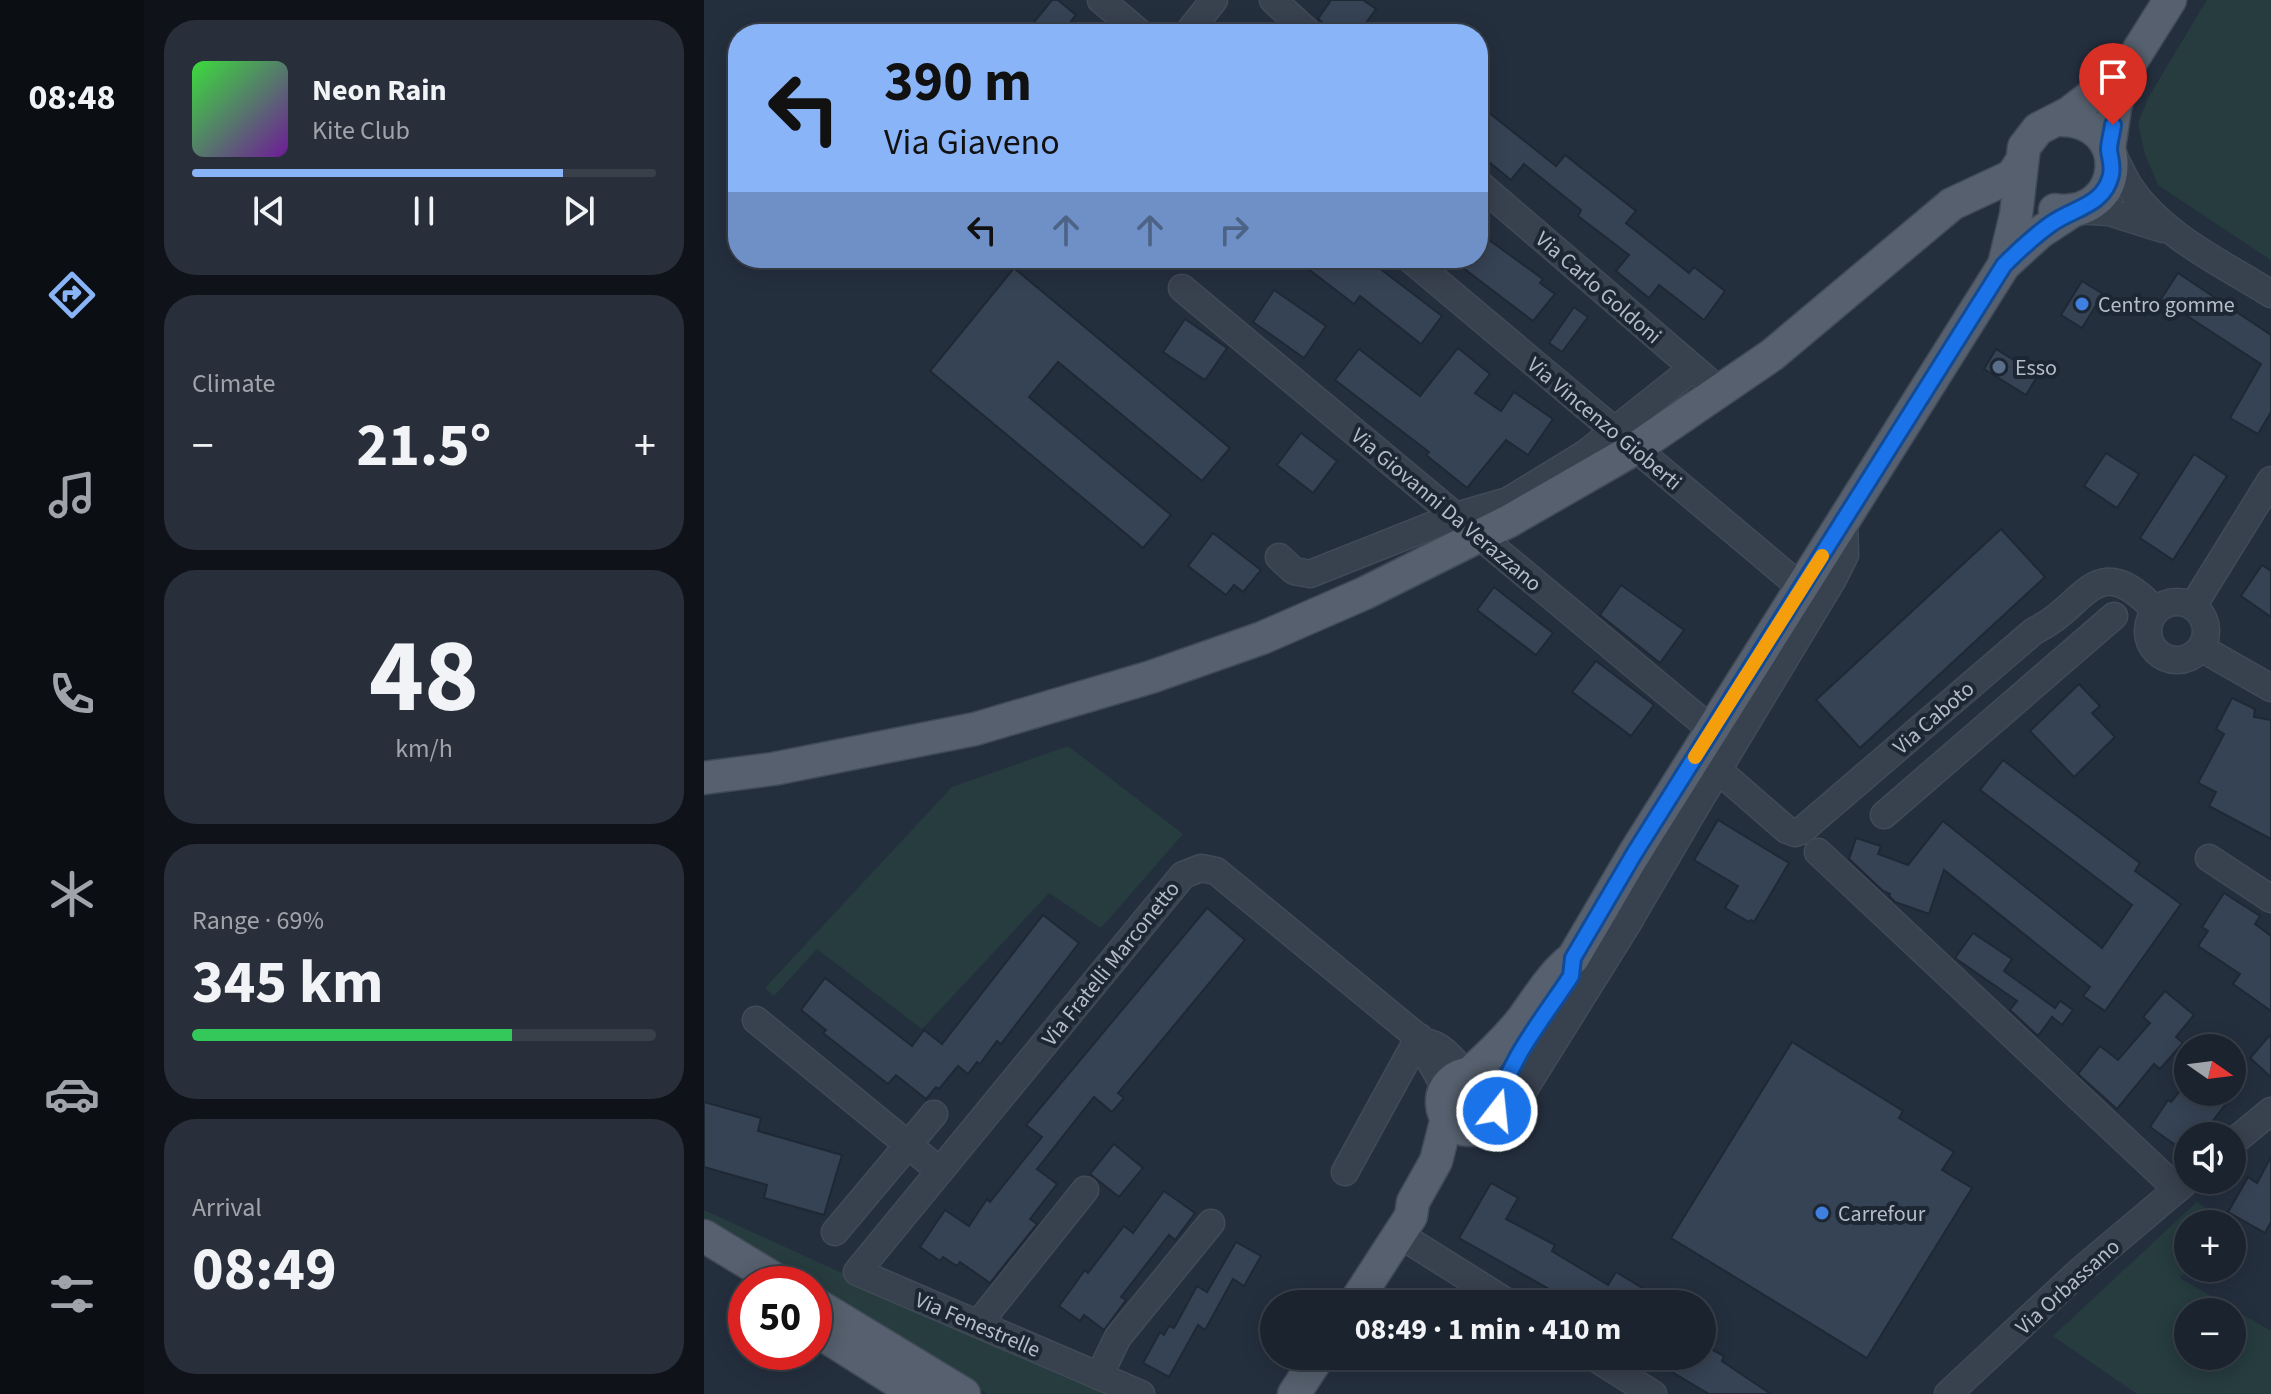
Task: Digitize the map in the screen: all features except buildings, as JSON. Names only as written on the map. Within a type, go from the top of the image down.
[{"type":"main road","points":[[1363,1290],[1406,1225],[1413,1202],[1471,1100],[1493,1053],[1560,968],[1573,958],[1634,854],[2004,265],[2039,233],[2074,210],[2091,204],[2107,187],[2112,163],[2109,148],[2115,108],[2126,70],[2170,0]]},
{"type":"main road","points":[[2004,265],[2012,236],[2024,147],[2031,135],[2126,70]]},
{"type":"main road","points":[[2057,120],[2083,122],[2094,129],[2109,148]]},
{"type":"main road","points":[[2021,171],[2029,193],[2043,205],[2056,210],[2074,210]]},
{"type":"main road","points":[[704,778],[788,766],[975,729],[1151,677],[1262,638],[1365,593],[1467,526],[1720,391],[1772,355],[1952,204],[2021,171]]},
{"type":"main road","points":[[704,1236],[753,1266]]},
{"type":"main road","points":[[704,1261],[728,1275]]},
{"type":"main road","points":[[832,1314],[964,1394]]},
{"type":"main road","points":[[832,1340],[917,1394]]},
{"type":"main road","points":[[1294,1394],[1310,1370]]},
{"type":"street","points":[[1101,0],[1129,24]]},
{"type":"street","points":[[1195,24],[1214,0]]},
{"type":"street","points":[[1273,0],[1299,24]]},
{"type":"street","points":[[2109,148],[2129,186],[2155,218],[2174,234],[2271,294]]},
{"type":"street","name":"Via Carlo Goldoni","points":[[1488,192],[1720,391]]},
{"type":"street","points":[[2074,210],[2109,212],[2174,234]]},
{"type":"street","name":"Via Vincenzo Gioberti","points":[[1421,268],[1802,588]]},
{"type":"street","name":"Via Giovanni Da Verazzano","points":[[1182,288],[1712,730]]},
{"type":"street","points":[[1625,439],[1693,368]]},
{"type":"street","points":[[2193,606],[2271,480]]},
{"type":"street","points":[[1471,1100],[1515,1104],[1631,918],[1833,579],[1845,555],[1844,522]]},
{"type":"street","points":[[1279,557],[1294,571],[1310,574],[1467,526]]},
{"type":"street","name":"Via Caboto","points":[[1718,770],[1787,830],[1795,833],[2089,588],[2114,581],[2137,590],[2156,611]]},
{"type":"street","points":[[2173,602],[2193,606],[2202,616],[2206,628],[2201,648],[2192,656],[2180,660],[2167,658],[2156,651],[2148,628],[2156,611],[2173,602]]},
{"type":"street","points":[[1884,815],[2114,616]]},
{"type":"street","points":[[2201,648],[2271,688]]},
{"type":"street","points":[[1973,683],[2000,715]]},
{"type":"street","points":[[1906,740],[1935,771]]},
{"type":"street","points":[[1655,821],[1698,803]]},
{"type":"street","points":[[1818,852],[2174,1177]]},
{"type":"street","points":[[1631,918],[1634,854]]},
{"type":"street","points":[[2209,858],[2271,899]]},
{"type":"street","name":"Via Fratelli Marconetto","points":[[857,1272],[1178,880],[1190,871],[1201,868],[1216,871],[1422,1039],[1443,1051],[1471,1100]]},
{"type":"street","points":[[756,1020],[940,1171]]},
{"type":"street","points":[[1345,1172],[1422,1039]]},
{"type":"street","points":[[2246,1132],[2271,1111]]},
{"type":"street","points":[[835,1232],[934,1114]]},
{"type":"street","points":[[978,1324],[1085,1190]]},
{"type":"street","name":"Via Orbassano","points":[[1948,1394],[2080,1271],[2174,1193]]},
{"type":"street","points":[[1099,1376],[1118,1337],[1211,1223]]},
{"type":"street","points":[[1406,1225],[1492,1290]]},
{"type":"street","name":"Via Fenestrelle","points":[[857,1272],[1141,1394]]},
{"type":"street","points":[[1614,1370],[1653,1394]]},
{"type":"green space","points":[[2207,0],[2271,0],[2271,260],[2158,185],[2145,154],[2138,124],[2148,98]]},
{"type":"green space","points":[[1068,746],[1183,834],[1101,928],[1049,893],[922,1029],[817,949],[774,996],[765,988],[952,787]]},
{"type":"green space","points":[[2197,1202],[2209,1210],[2188,1210]]},
{"type":"green space","points":[[704,1210],[827,1266],[776,1266],[704,1222]]},
{"type":"green space","points":[[2174,1223],[2174,1282],[2187,1282],[2214,1298],[2174,1298],[2174,1370],[2246,1370],[2246,1316],[2271,1331],[2271,1394],[2137,1394],[2053,1336]]},
{"type":"green space","points":[[832,1268],[1107,1394],[987,1394],[832,1300]]},
{"type":"slow traffic","points":[[1695,757],[1822,556]]},
{"type":"place","name":"Centro gomme","points":[[2082,304]]},
{"type":"place","name":"Esso","points":[[1999,367]]},
{"type":"place","name":"Carrefour","points":[[1822,1213]]},
{"type":"route","points":[[1497,1111],[1498,1098],[1509,1072],[1571,976],[1573,958],[1634,854],[2004,265],[2056,220],[2091,204],[2107,187],[2111,175],[2109,148],[2113,125]]}]
